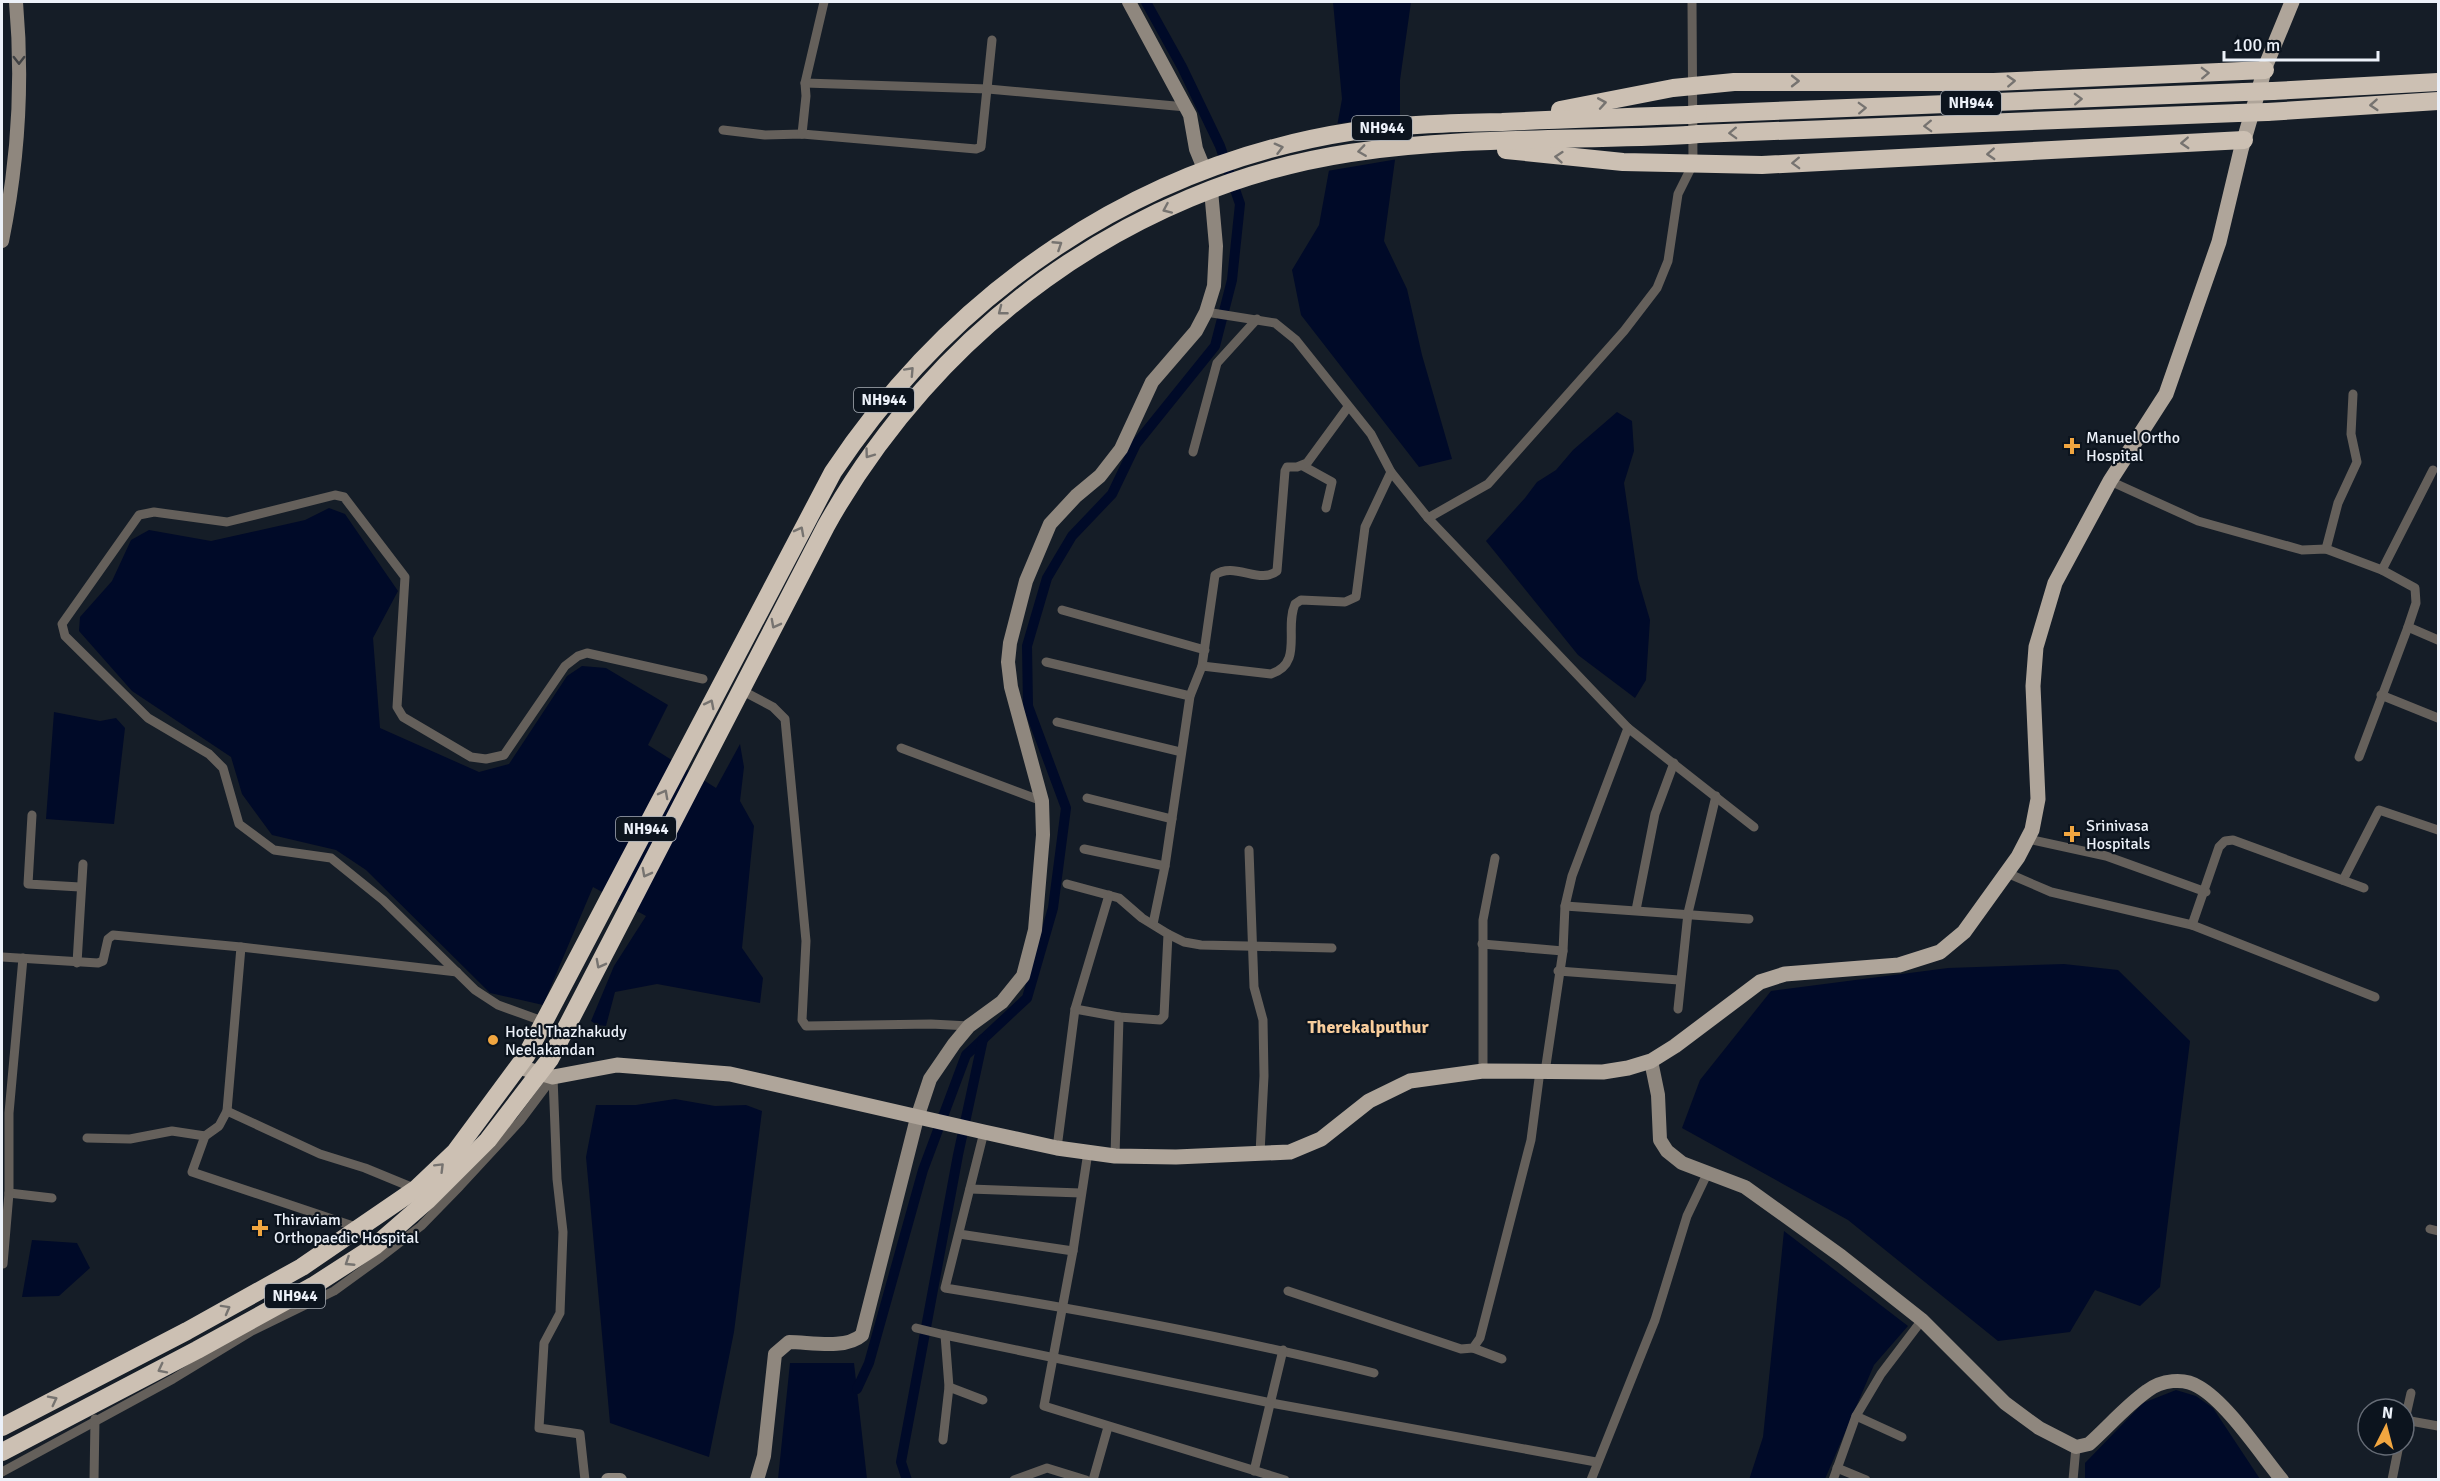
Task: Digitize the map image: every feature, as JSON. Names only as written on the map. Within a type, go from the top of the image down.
[{"type":"highway","points":[[1482,122],[1610,102],[1693,85],[1745,82],[1994,82],[2265,70]]},
{"type":"highway","name":"NH944","points":[[2,1427],[187,1331],[302,1267],[362,1229],[416,1189],[455,1152],[519,1067],[545,1022],[821,492],[851,444],[906,376],[983,300],[1038,258],[1112,214],[1236,160],[1323,137],[1379,128],[2273,91],[2435,82]]},
{"type":"highway","name":"NH944","points":[[2,1452],[216,1340],[313,1286],[375,1246],[428,1200],[488,1140],[546,1076],[626,911],[826,526],[862,464],[907,406],[991,319],[1063,266],[1125,229],[1216,188],[1242,179],[1326,157],[1400,146],[2267,112],[2436,101]]},
{"type":"highway","points":[[1467,143],[1539,155],[1693,164],[1841,162],[2244,140]]},
{"type":"main road","points":[[519,1067],[546,1076],[617,1065],[730,1074],[1058,1148],[1115,1156],[1176,1157],[1290,1152],[1321,1139],[1369,1101],[1410,1081],[1483,1071],[1603,1072],[1651,1061],[1760,982],[1785,974],[1899,965],[1940,952],[1964,932],[2007,873],[2028,839],[2038,799],[2033,686],[2036,647],[2055,584],[2110,481],[2166,394],[2219,242],[2244,140],[2265,70],[2292,2]]},
{"type":"street","points":[[2,241],[17,124],[19,53],[16,2]]},
{"type":"street","points":[[802,134],[807,96],[805,83],[824,2]]},
{"type":"street","points":[[1129,2],[1186,107],[1196,149],[1210,170]]},
{"type":"street","points":[[1428,518],[1488,484],[1624,331],[1657,288],[1668,261],[1677,194],[1693,164],[1692,2]]},
{"type":"street","points":[[723,130],[765,135],[802,134],[976,149],[981,147],[993,40]]},
{"type":"street","points":[[805,83],[988,89],[1186,107]]},
{"type":"street","points":[[757,1479],[764,1456],[775,1354],[779,1348],[789,1342],[841,1343],[855,1341],[862,1335],[922,1119],[930,1079],[969,1026],[1002,1002],[1023,976],[1035,930],[1043,835],[1042,801],[1011,687],[1008,662],[1010,643],[1026,581],[1050,524],[1076,496],[1100,476],[1121,449],[1152,382],[1213,312],[1216,188]]},
{"type":"street","points":[[1213,312],[1275,323],[1296,340],[1371,434],[1391,472],[1428,518],[1628,728],[1754,827]]},
{"type":"street","points":[[1193,452],[1217,363],[1257,319]]},
{"type":"street","points":[[2326,549],[2338,503],[2356,462],[2351,434],[2354,394]]},
{"type":"street","points":[[1303,466],[1348,407]]},
{"type":"street","points":[[1153,924],[1165,866],[1190,696],[1202,666],[1215,575],[1229,569],[1264,575],[1277,571],[1287,467],[1303,466],[1332,482],[1326,508]]},
{"type":"street","points":[[2382,570],[2433,470]]},
{"type":"street","points":[[1202,666],[1271,674],[1281,671],[1288,661],[1295,604],[1301,600],[1345,602],[1356,597],[1365,527],[1391,472]]},
{"type":"street","points":[[2110,481],[2198,522],[2302,550],[2326,549],[2382,570],[2415,588],[2416,603],[2359,757]]},
{"type":"street","points":[[545,1022],[498,1005],[475,990],[383,900],[331,858],[274,850],[239,824],[223,768],[209,754],[148,718],[65,636],[62,624],[139,515],[154,512],[227,522],[335,495],[344,497],[405,577],[398,707],[403,717],[471,756],[486,759],[504,754],[565,666],[578,656],[587,653],[703,679]]},
{"type":"street","points":[[1062,610],[1205,650]]},
{"type":"street","points":[[2408,627],[2439,640]]},
{"type":"street","points":[[1046,662],[1190,696]]},
{"type":"street","points":[[741,690],[773,707],[785,719],[806,941],[802,1020],[806,1026],[931,1024],[969,1026]]},
{"type":"street","points":[[2381,694],[2439,718]]},
{"type":"street","points":[[1057,722],[1181,752]]},
{"type":"street","points":[[1473,1348],[1480,1338],[1531,1140],[1563,951],[1565,906],[1572,876],[1628,728]]},
{"type":"street","points":[[901,748],[1042,801]]},
{"type":"street","points":[[1636,910],[1654,814],[1674,763]]},
{"type":"street","points":[[1678,1009],[1679,980],[1688,913],[1716,796]]},
{"type":"street","points":[[1087,798],[1172,819]]},
{"type":"street","points":[[2343,880],[2379,810],[2439,830]]},
{"type":"street","points":[[32,815],[28,884],[80,887]]},
{"type":"street","points":[[2028,839],[2106,856],[2206,892]]},
{"type":"street","points":[[2192,925],[2206,892],[2219,846],[2229,840],[2364,888]]},
{"type":"street","points":[[1084,849],[1165,866]]},
{"type":"street","points":[[1249,850],[1254,987],[1263,1020],[1264,1076],[1260,1153]]},
{"type":"street","points":[[1483,1071],[1482,944],[1486,897],[1495,858]]},
{"type":"street","points":[[77,963],[82,864]]},
{"type":"street","points":[[2007,873],[2051,892],[2192,925],[2375,997]]},
{"type":"street","points":[[1067,884],[1109,895],[1125,902],[1142,918],[1184,942],[1201,945],[1332,948]]},
{"type":"street","points":[[1058,1148],[1075,1009],[1109,895]]},
{"type":"street","points":[[1565,906],[1749,919]]},
{"type":"street","points":[[1075,1009],[1119,1017],[1160,1020],[1164,1016],[1168,934]]},
{"type":"street","points":[[2,957],[77,963],[104,961],[108,939],[113,935],[241,946],[456,972]]},
{"type":"street","points":[[1482,944],[1563,951]]},
{"type":"street","points":[[241,946],[227,1110],[219,1126],[205,1136],[192,1172],[362,1229]]},
{"type":"street","points":[[3,1264],[9,1193],[5,1113],[23,958]]},
{"type":"street","points":[[1558,972],[1679,980]]},
{"type":"street","points":[[1115,1156],[1119,1017]]},
{"type":"street","points":[[1651,1061],[1658,1095],[1660,1140],[1667,1151],[1682,1163],[1745,1187],[1841,1256],[1922,1320],[1983,1384],[2039,1428],[2076,1447],[2089,1444],[2147,1390],[2165,1383],[2183,1381],[2198,1386],[2216,1400],[2282,1479]]},
{"type":"street","points":[[2,1472],[95,1419],[173,1379],[252,1331],[334,1291],[381,1257],[421,1226],[520,1121],[546,1076]]},
{"type":"street","points":[[546,1076],[563,1244],[560,1313],[544,1342],[539,1428],[580,1434],[585,1479]]},
{"type":"street","points":[[227,1110],[320,1154],[365,1168],[416,1189]]},
{"type":"street","points":[[87,1138],[130,1139],[172,1131],[205,1136]]},
{"type":"street","points":[[979,1131],[970,1189],[945,1288],[1063,1307],[1283,1350],[1374,1373]]},
{"type":"street","points":[[1088,1152],[1073,1251],[1044,1407],[1285,1479]]},
{"type":"street","points":[[1591,1479],[1655,1320],[1687,1216],[1708,1172]]},
{"type":"street","points":[[970,1189],[1081,1193]]},
{"type":"street","points":[[9,1193],[52,1198]]},
{"type":"street","points":[[959,1234],[1073,1251]]},
{"type":"street","points":[[1288,1291],[1461,1349],[1473,1348],[1502,1359]]},
{"type":"street","points":[[1833,1479],[1856,1416],[1881,1374],[1922,1320]]},
{"type":"street","points":[[916,1328],[1271,1403],[1596,1462]]},
{"type":"street","points":[[943,1440],[950,1388],[945,1335]]},
{"type":"street","points":[[1254,1471],[1283,1350]]},
{"type":"street","points":[[950,1388],[983,1400]]},
{"type":"street","points":[[2410,1397],[2411,1393]]},
{"type":"street","points":[[1856,1416],[1902,1437]]},
{"type":"street","points":[[94,1479],[95,1419]]},
{"type":"street","points":[[2416,1423],[2439,1426]]},
{"type":"street","points":[[1093,1479],[1108,1427]]},
{"type":"street","points":[[2073,1479],[2076,1447]]},
{"type":"street","points":[[2392,1479],[2397,1457]]},
{"type":"street","points":[[1014,1479],[1047,1468],[1086,1479]]},
{"type":"street","points":[[1837,1468],[1866,1479]]},
{"type":"street","points":[[608,1479],[620,1479]]},
{"type":"water","points":[[1333,2],[1411,2],[1400,80],[1400,123],[1384,241],[1407,289],[1422,355],[1452,459],[1419,467],[1301,315],[1292,270],[1319,225],[1342,99]]},
{"type":"water","points":[[1617,412],[1632,421],[1634,451],[1624,483],[1638,579],[1650,620],[1646,680],[1635,698],[1578,655],[1486,541],[1537,482],[1556,470],[1573,450]]},
{"type":"water","points":[[329,508],[345,514],[398,591],[373,638],[380,728],[479,772],[509,764],[567,676],[582,666],[606,668],[668,705],[648,745],[716,788],[740,744],[744,767],[740,801],[754,826],[742,948],[763,978],[760,1003],[657,984],[615,992],[606,1026],[597,1025],[591,1021],[614,966],[646,916],[593,887],[543,1005],[490,993],[366,870],[336,850],[272,835],[242,794],[231,757],[132,691],[79,631],[80,617],[112,581],[131,540],[149,530],[211,541],[305,520]]},
{"type":"water","points":[[54,712],[100,721],[116,718],[125,728],[114,824],[46,819]]},
{"type":"water","points":[[2064,964],[2118,970],[2190,1041],[2160,1287],[2140,1306],[2095,1290],[2070,1332],[1998,1341],[1848,1220],[1682,1128],[1700,1080],[1771,991],[1948,968]]},
{"type":"water","points":[[675,1099],[715,1106],[746,1105],[762,1111],[734,1332],[709,1457],[610,1423],[586,1157],[596,1105],[636,1105]]},
{"type":"water","points":[[1784,1231],[1908,1326],[1874,1365],[1825,1479],[1749,1480],[1763,1437]]},
{"type":"water","points":[[32,1240],[77,1243],[90,1268],[59,1296],[22,1297]]},
{"type":"water","points":[[790,1363],[854,1363],[867,1479],[778,1479]]},
{"type":"water","points":[[2176,1390],[2196,1396],[2213,1408],[2260,1479],[2085,1479],[2085,1463],[2143,1403]]},
{"type":"pier","points":[[1403,115],[1398,159],[1327,171],[1334,124]]},
{"type":"waterway","points":[[857,1389],[869,1363],[923,1170],[966,1055],[1027,998],[1053,908],[1066,808],[1028,706],[1027,646],[1047,578],[1072,536],[1112,494],[1136,444],[1215,346],[1232,280],[1240,204],[1220,146],[1182,67],[1146,2]]},
{"type":"waterway","points":[[907,1480],[901,1462],[958,1155],[983,1039]]},
{"type":"place","name":"Manuel Ortho Hospital","points":[[2072,446]]},
{"type":"place","name":"Srinivasa Hospitals","points":[[2072,834]]},
{"type":"place","name":"Hotel Thazhakudy Neelakandan","points":[[493,1040]]},
{"type":"place","name":"Thiraviam Orthopaedic Hospital","points":[[260,1228]]},
{"type":"district","name":"Therekalputhur","points":[[1368,1027]]}]
